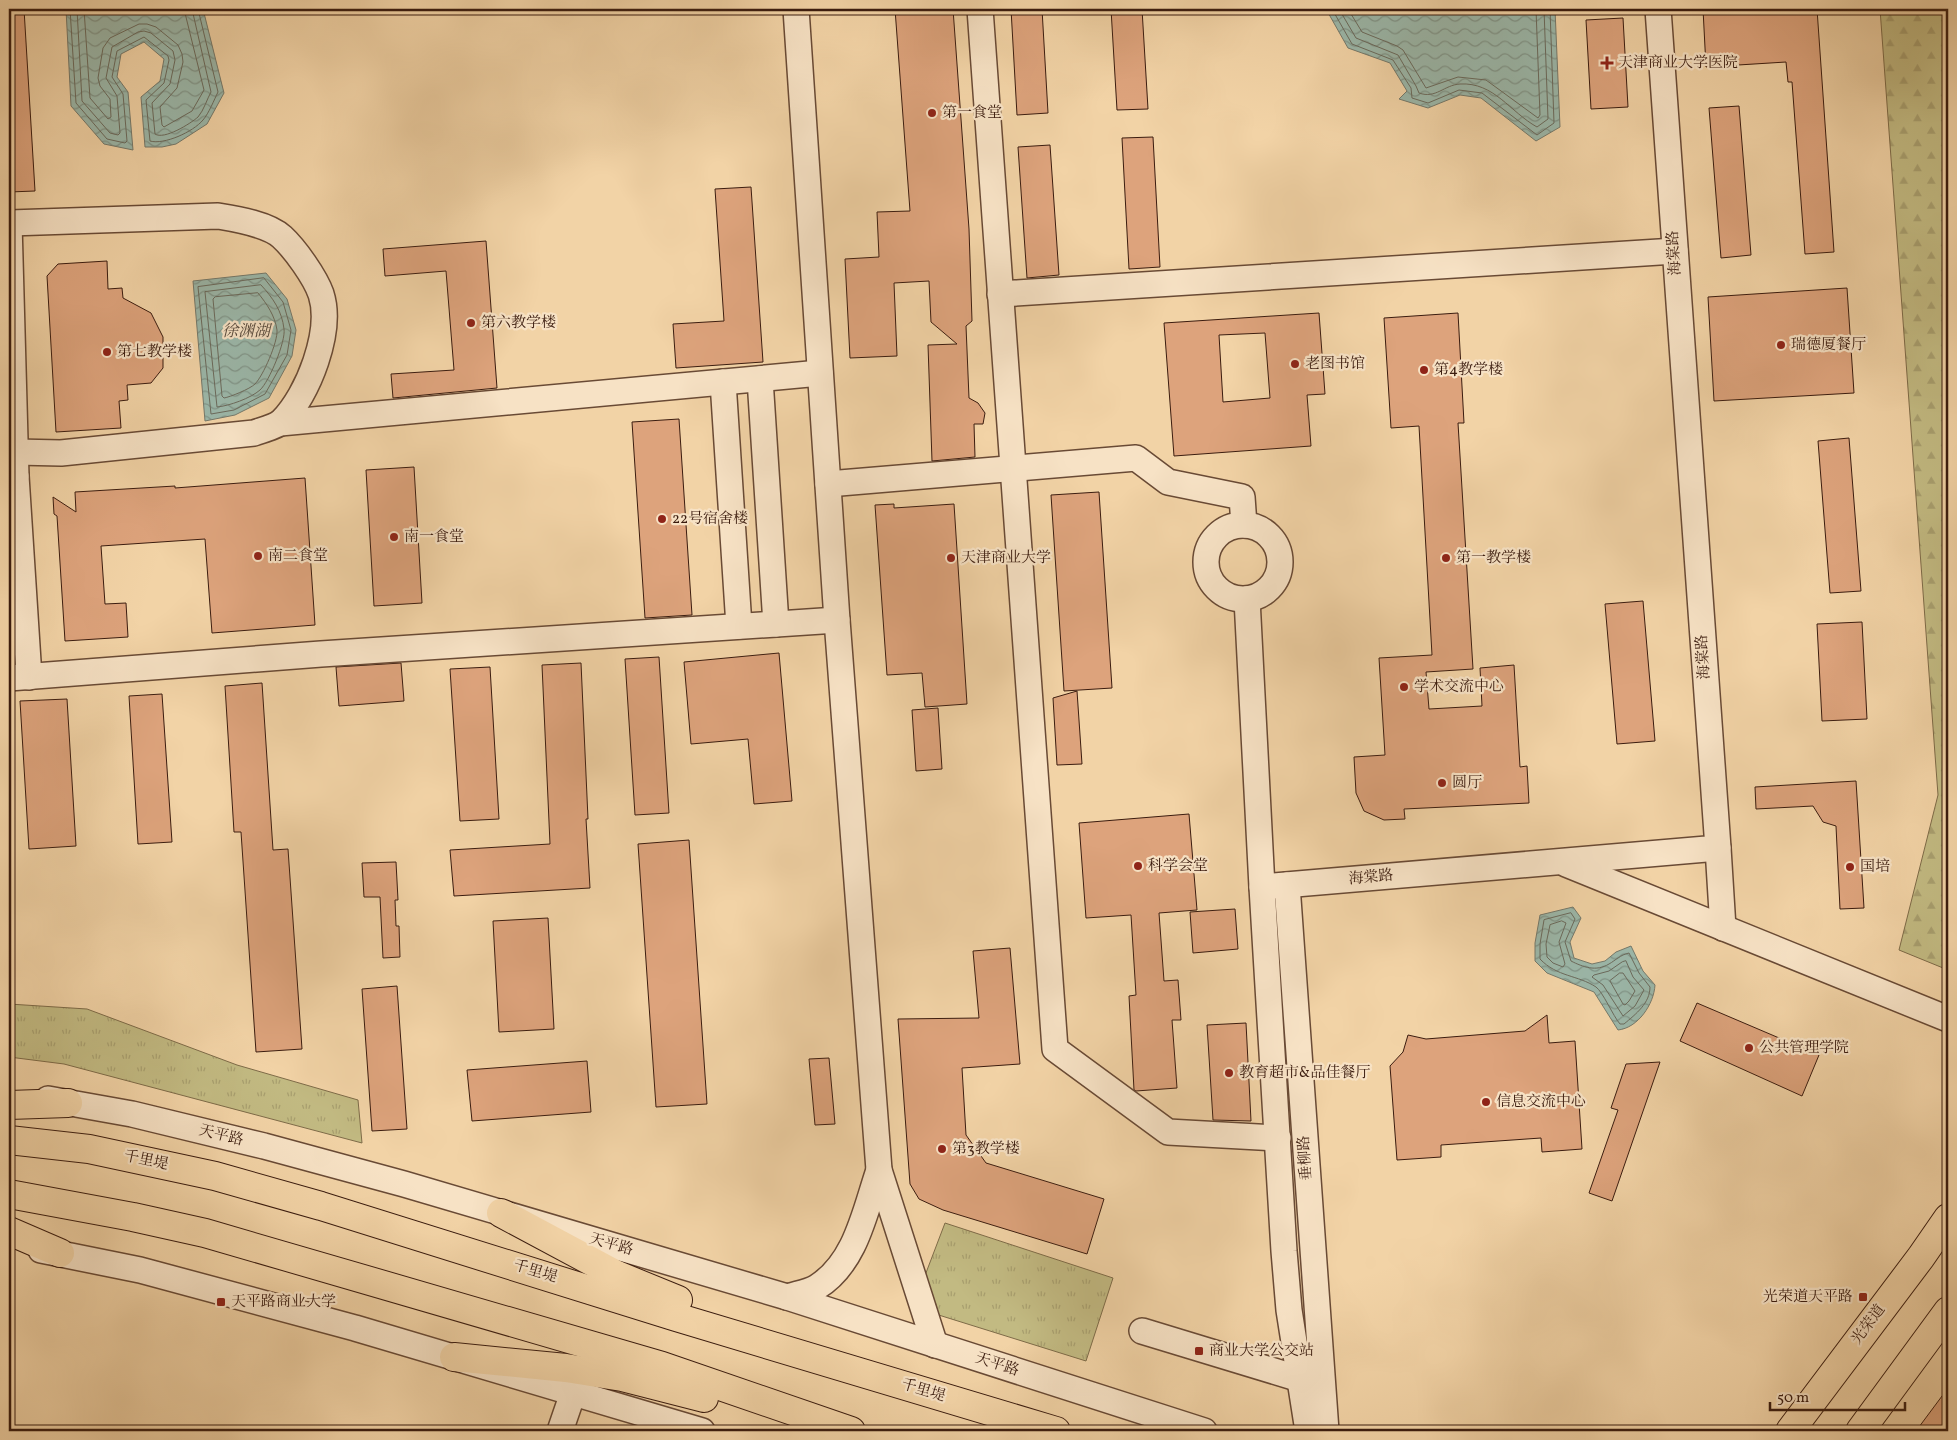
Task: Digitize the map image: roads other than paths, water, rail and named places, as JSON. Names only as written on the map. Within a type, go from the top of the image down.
[{"type":"main road","points":[[9,1105],[68,1103]]},
{"type":"main road","name":"千里堤","points":[[9,1140],[89,1149],[215,1176],[680,1310],[873,1375],[1056,1431]]},
{"type":"main road","points":[[9,1194],[105,1211],[205,1233],[836,1431]]},
{"type":"main road","points":[[501,1213],[680,1310]]},
{"type":"main road","name":"光荣道","points":[[1790,1431],[1921,1257],[1948,1218]]},
{"type":"main road","points":[[9,1231],[60,1253]]},
{"type":"main road","points":[[1860,1431],[1948,1311]]},
{"type":"main road","points":[[454,1357],[566,1368],[622,1378],[660,1376],[850,1431]]},
{"type":"street","points":[[796,9],[837,620],[879,1170],[934,1345]]},
{"type":"street","points":[[980,9],[1054,1050],[1168,1132],[1278,1138]]},
{"type":"street","name":"海棠路","points":[[1262,887],[1718,848],[1658,9]]},
{"type":"street","points":[[280,423],[302,396],[319,351],[324,320],[321,294],[302,260],[281,236],[247,220],[218,216],[9,223],[19,677],[331,653],[837,620]]},
{"type":"street","points":[[1000,294],[1675,252]]},
{"type":"street","points":[[14,468],[62,453],[254,433],[280,423],[820,373]]},
{"type":"street","points":[[760,379],[776,624]]},
{"type":"street","points":[[723,382],[739,626]]},
{"type":"street","points":[[828,484],[1136,458],[1168,482],[1242,497],[1244,525]]},
{"type":"street","points":[[1244,525],[1256,527],[1267,533],[1275,543],[1279,554],[1280,567],[1276,579],[1269,589],[1259,596],[1247,599],[1235,598],[1224,594],[1215,586],[1209,576],[1206,564],[1208,552],[1213,541],[1226,530],[1244,525]]},
{"type":"street","name":"垂柳路","points":[[1247,599],[1262,887],[1288,1300],[1308,1431]]},
{"type":"street","points":[[1718,848],[1723,928]]},
{"type":"street","points":[[1561,862],[1948,1019]]},
{"type":"street","name":"垂柳路","points":[[1287,885],[1326,1431]]},
{"type":"street","name":"天平路","points":[[9,1092],[132,1114],[264,1146],[404,1184],[787,1296],[1204,1431]]},
{"type":"street","points":[[787,1296],[816,1288],[842,1266],[857,1236],[879,1170]]},
{"type":"street","points":[[9,1244],[140,1270],[355,1328],[702,1431]]},
{"type":"street","points":[[1142,1331],[1308,1382],[1315,1388],[1324,1406]]},
{"type":"street","points":[[560,1431],[573,1393]]},
{"type":"water","points":[[66,9],[203,9],[224,93],[207,124],[176,144],[162,147],[145,147],[141,97],[160,81],[164,59],[144,42],[121,54],[117,77],[128,92],[133,150],[104,144],[71,106]]},
{"type":"water","points":[[1326,9],[1555,9],[1560,127],[1536,141],[1481,98],[1460,95],[1428,108],[1399,99],[1407,91],[1390,63],[1348,48]]},
{"type":"water","name":"徐渊湖","points":[[266,273],[287,299],[296,330],[292,356],[269,398],[235,415],[205,421],[193,281]]},
{"type":"water","points":[[1573,907],[1581,918],[1570,942],[1574,958],[1592,964],[1605,961],[1616,952],[1631,946],[1643,971],[1655,985],[1652,1000],[1644,1014],[1632,1025],[1618,1030],[1594,992],[1547,973],[1535,961],[1535,943],[1540,915]]},
{"type":"place","name":"天津商业大学医院","points":[[1607,63]]},
{"type":"place","name":"第一食堂","points":[[932,113]]},
{"type":"place","name":"第六教学楼","points":[[471,323]]},
{"type":"place","name":"瑞德厦餐厅","points":[[1781,345]]},
{"type":"place","name":"第七教学楼","points":[[107,352]]},
{"type":"place","name":"老图书馆","points":[[1295,364]]},
{"type":"place","name":"第4教学楼","points":[[1424,370]]},
{"type":"place","name":"22号宿舍楼","points":[[662,519]]},
{"type":"place","name":"南一食堂","points":[[394,537]]},
{"type":"place","name":"南二食堂","points":[[258,556]]},
{"type":"place","name":"天津商业大学","points":[[951,558]]},
{"type":"place","name":"第一教学楼","points":[[1446,558]]},
{"type":"place","name":"学术交流中心","points":[[1404,687]]},
{"type":"place","name":"圆厅","points":[[1442,783]]},
{"type":"place","name":"科学会堂","points":[[1138,866]]},
{"type":"place","name":"国培","points":[[1850,867]]},
{"type":"place","name":"公共管理学院","points":[[1749,1048]]},
{"type":"place","name":"教育超市&品佳餐厅","points":[[1229,1073]]},
{"type":"place","name":"信息交流中心","points":[[1486,1102]]},
{"type":"place","name":"第3教学楼","points":[[942,1149]]},
{"type":"place","name":"光荣道天平路","points":[[1863,1297]]},
{"type":"place","name":"天平路商业大学","points":[[221,1302]]},
{"type":"place","name":"商业大学公交站","points":[[1199,1351]]}]
